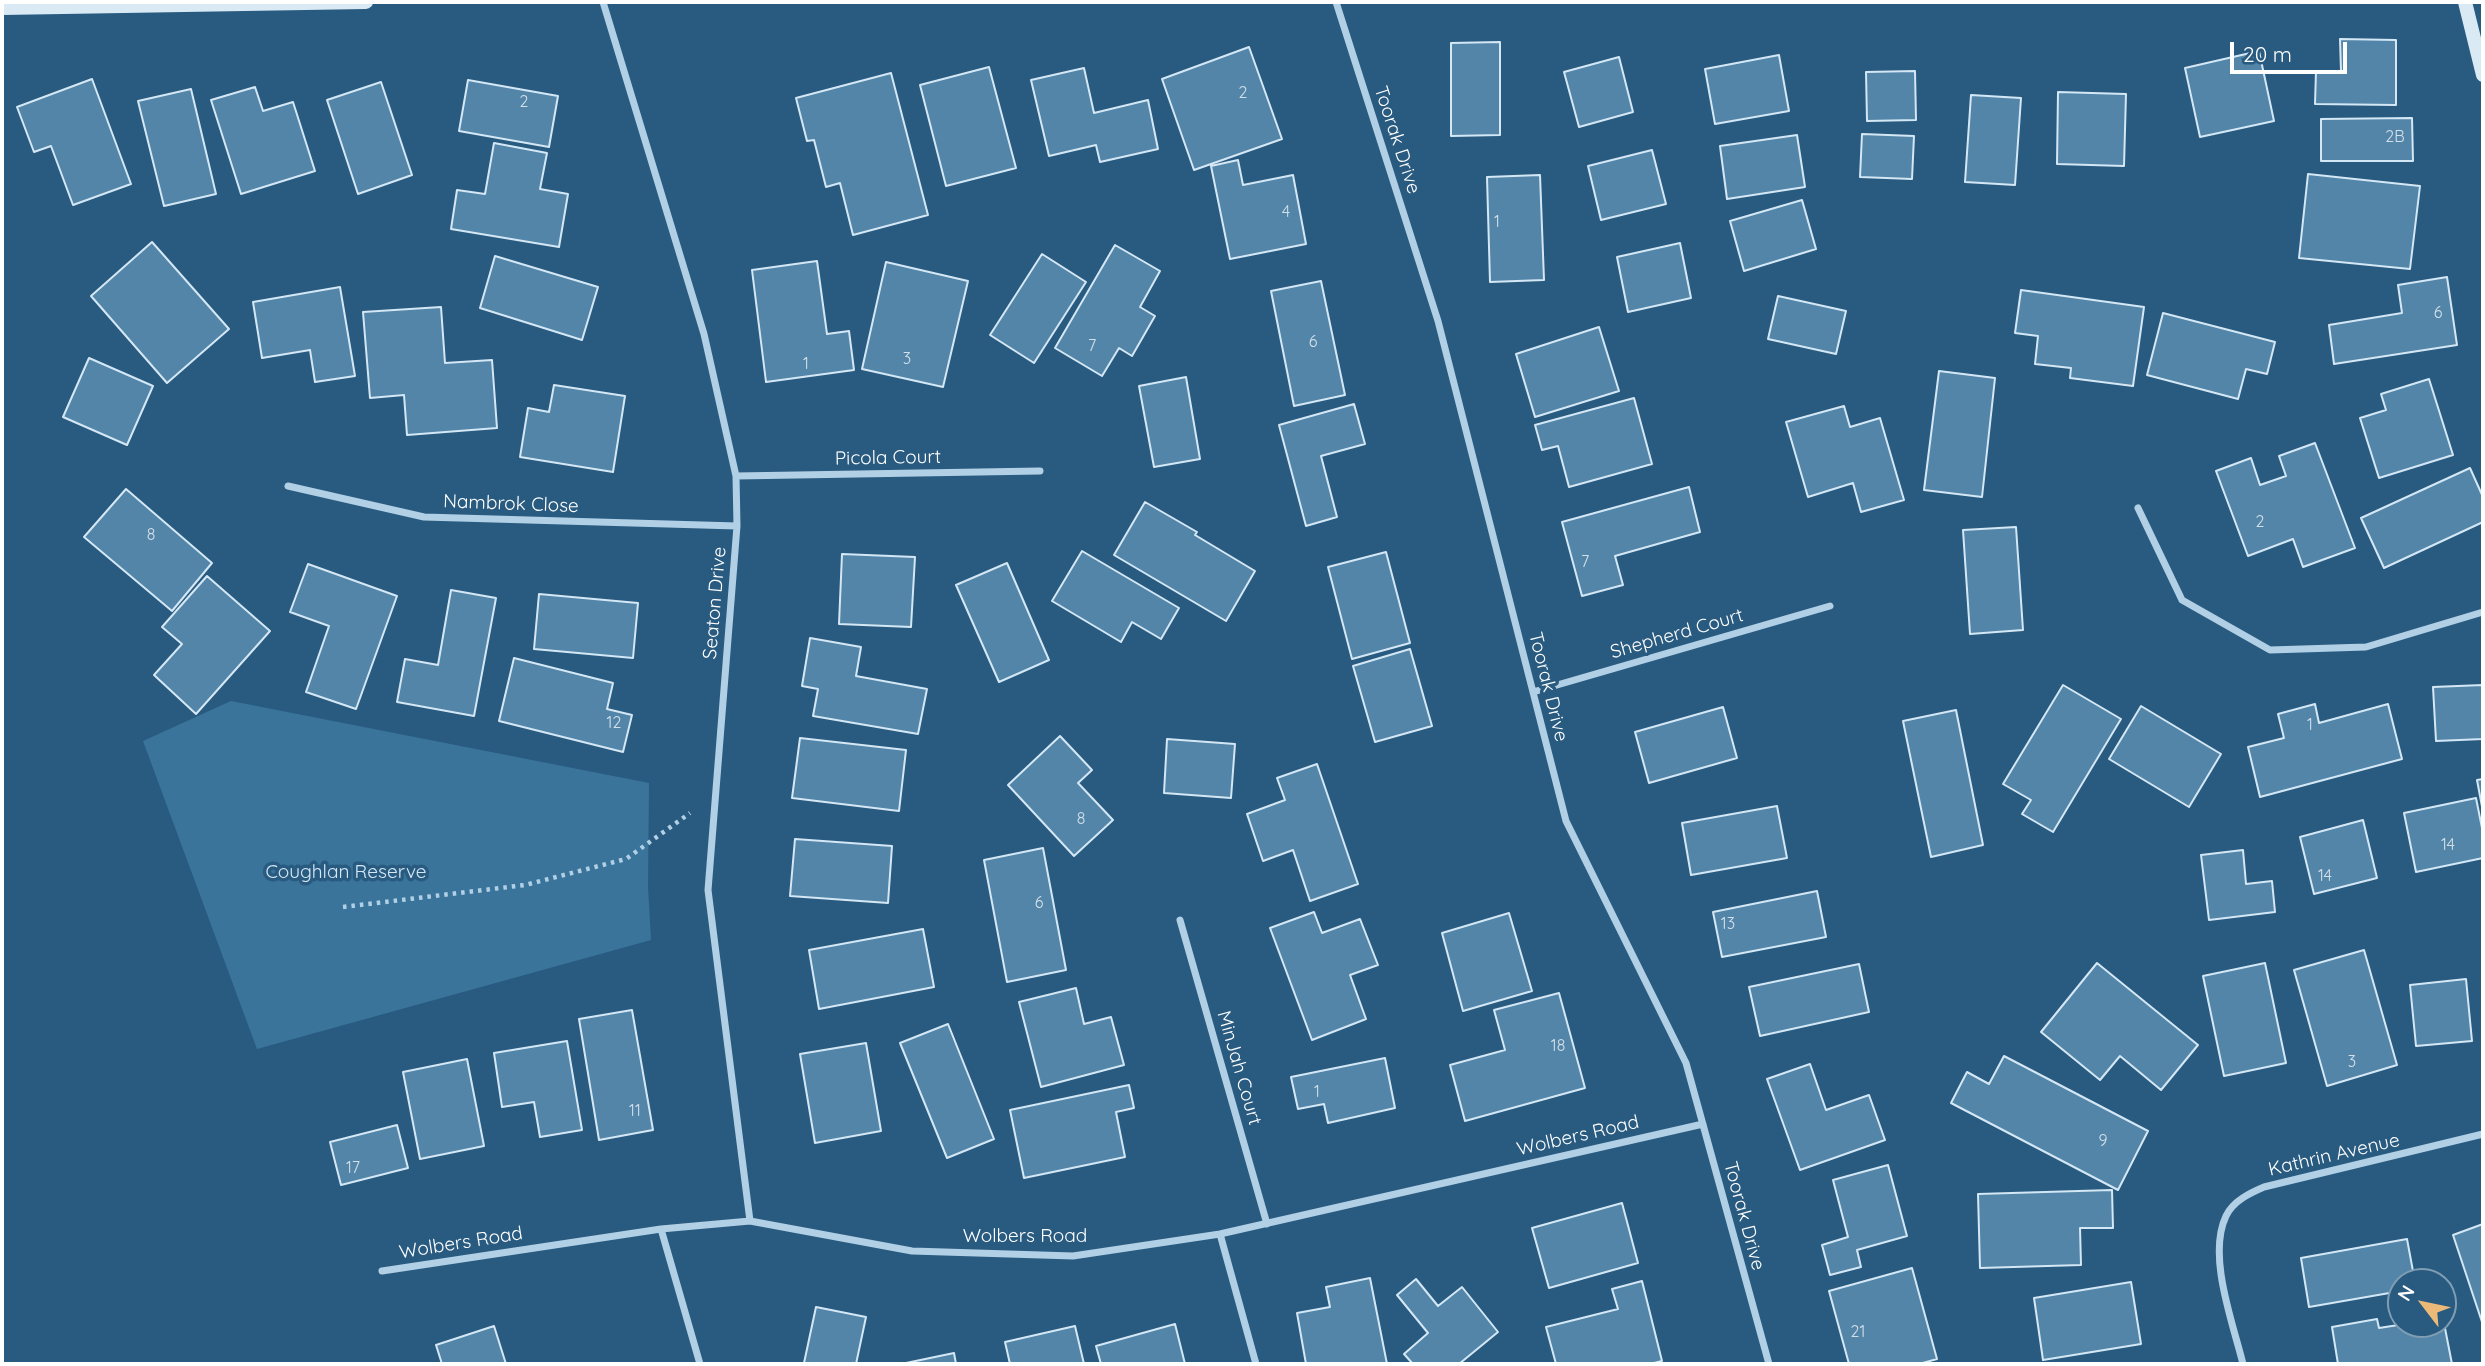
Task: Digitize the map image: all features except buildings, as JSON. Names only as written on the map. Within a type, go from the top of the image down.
[{"type":"main road","points":[[2,8],[366,2]]},
{"type":"main road","points":[[2465,2],[2483,75]]},
{"type":"street","name":"Seaton Drive","points":[[603,2],[704,334],[736,477],[737,526],[708,890],[751,1221]]},
{"type":"street","name":"Toorak Drive","points":[[1336,2],[1438,321],[1566,821],[1686,1063],[1769,1364]]},
{"type":"street","name":"Picola Court","points":[[736,477],[1040,471]]},
{"type":"street","name":"Nambrok Close","points":[[288,486],[424,517],[737,526]]},
{"type":"street","points":[[2138,508],[2182,600],[2270,650],[2366,647],[2483,612]]},
{"type":"street","name":"Shepherd Court","points":[[1534,692],[1830,606]]},
{"type":"street","name":"MinJah Court","points":[[1180,920],[1267,1224]]},
{"type":"street","name":"Wolbers Road","points":[[382,1271],[661,1229],[751,1221],[912,1251],[1073,1256],[1220,1234],[1703,1124]]},
{"type":"street","name":"Kathrin Avenue","points":[[2243,1364],[2218,1264],[2221,1231],[2226,1215],[2236,1203],[2264,1187],[2483,1134]]},
{"type":"street","points":[[661,1229],[700,1364]]},
{"type":"street","points":[[1220,1234],[1256,1364]]},
{"type":"path","points":[[343,907],[525,885],[626,859],[715,794]]},
{"type":"green space","name":"Coughlan Reserve","points":[[231,701],[649,783],[648,887],[651,940],[257,1049],[143,741]]}]
